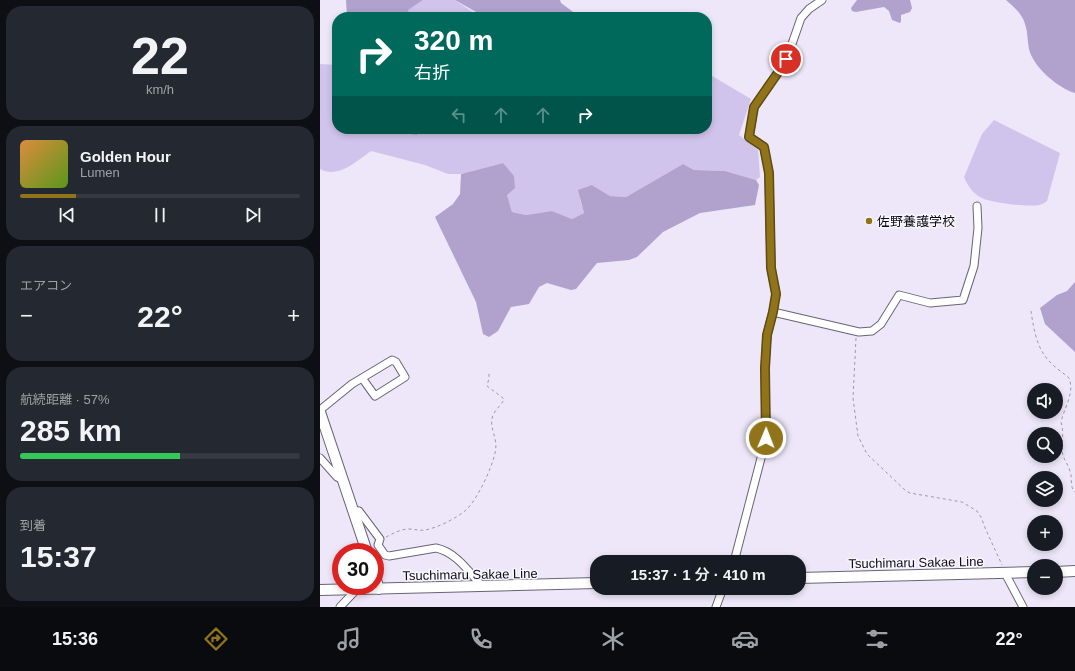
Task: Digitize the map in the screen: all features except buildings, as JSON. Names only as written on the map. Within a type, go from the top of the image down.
[{"type":"main road","points":[[320,414],[364,543]]},
{"type":"main road","points":[[1063,572],[1075,571]]},
{"type":"main road","name":"Tsuchimaru Sakae Line","points":[[806,578],[1027,572]]},
{"type":"main road","name":"Tsuchimaru Sakae Line","points":[[384,589],[590,584]]},
{"type":"main road","name":"Tsuchimaru Sakae Line","points":[[320,590],[332,590]]},
{"type":"street","points":[[736,555],[766,438],[765,368],[767,335],[776,294],[771,268],[769,173],[764,147],[749,137],[754,107],[777,74],[794,41],[801,18],[809,9],[822,0]]},
{"type":"street","points":[[773,312],[857,332],[872,331],[881,324],[899,295],[930,303],[963,300],[974,266],[978,228],[977,206]]},
{"type":"street","points":[[320,414],[352,384],[362,378],[392,360],[396,362],[405,377],[374,396],[362,378]]},
{"type":"street","points":[[320,458],[323,466],[342,479]]},
{"type":"street","points":[[353,510],[359,511],[380,539],[378,545],[385,554],[389,556],[436,548],[442,549],[460,561],[482,586]]},
{"type":"street","points":[[1005,573],[1023,607]]},
{"type":"street","points":[[340,607],[351,595]]},
{"type":"street","points":[[716,607],[720,595]]},
{"type":"path","points":[[1031,311],[1032,323],[1045,356],[1069,378],[1070,382],[1069,402],[1060,422],[1063,429],[1062,450],[1064,461],[1070,472],[1072,488],[1075,492]]},
{"type":"path","points":[[857,332],[854,360],[853,398],[858,436],[867,454],[906,491],[962,502],[977,511],[1005,573]]},
{"type":"path","points":[[380,539],[398,531],[408,529],[426,530],[452,519],[466,510],[471,504],[492,467],[497,442],[491,425],[492,418],[504,400],[487,386],[489,371]]},
{"type":"shaded area","points":[[346,0],[423,0],[408,10],[409,12],[347,12]]},
{"type":"shaded area","points":[[423,0],[455,0],[473,12],[408,12],[407,10]]},
{"type":"shaded area","points":[[455,0],[560,0],[561,3],[573,12],[476,12]]},
{"type":"shaded area","points":[[857,0],[910,0],[912,8],[910,12],[901,15],[900,23],[892,20],[889,11],[884,7],[856,12],[852,11],[851,8]]},
{"type":"shaded area","points":[[1006,0],[1075,0],[1075,93],[1054,82],[1035,63],[1029,49],[1023,18]]},
{"type":"shaded area","points":[[320,64],[332,65],[332,134],[712,134],[712,76],[751,99],[739,135],[758,150],[760,177],[756,180],[725,171],[694,170],[683,164],[626,197],[610,196],[592,185],[580,199],[584,213],[572,219],[552,211],[526,215],[512,212],[507,195],[503,163],[461,174],[448,174],[425,165],[371,151],[347,168],[334,172],[327,172],[320,169]]},
{"type":"shaded area","points":[[994,120],[1060,153],[1047,201],[1039,205],[1027,205],[987,200],[979,197],[969,186],[964,177],[982,134]]},
{"type":"shaded area","points":[[503,163],[514,176],[515,188],[507,195],[512,212],[526,215],[552,211],[572,219],[584,213],[578,190],[592,185],[610,196],[626,197],[683,164],[694,170],[725,171],[756,180],[759,185],[755,205],[700,213],[663,232],[637,257],[629,260],[597,263],[576,289],[571,290],[547,283],[539,287],[529,304],[511,307],[498,331],[489,337],[483,334],[476,302],[435,217],[453,204],[460,194],[461,174]]},
{"type":"shaded area","points":[[1075,282],[1075,352],[1045,324],[1040,308],[1057,295],[1067,291]]},
{"type":"place","name":"佐野養護学校","points":[[869,221]]},
{"type":"route","points":[[766,438],[765,368],[767,335],[776,294],[771,268],[769,173],[764,147],[749,137],[754,107],[786,59]]}]
